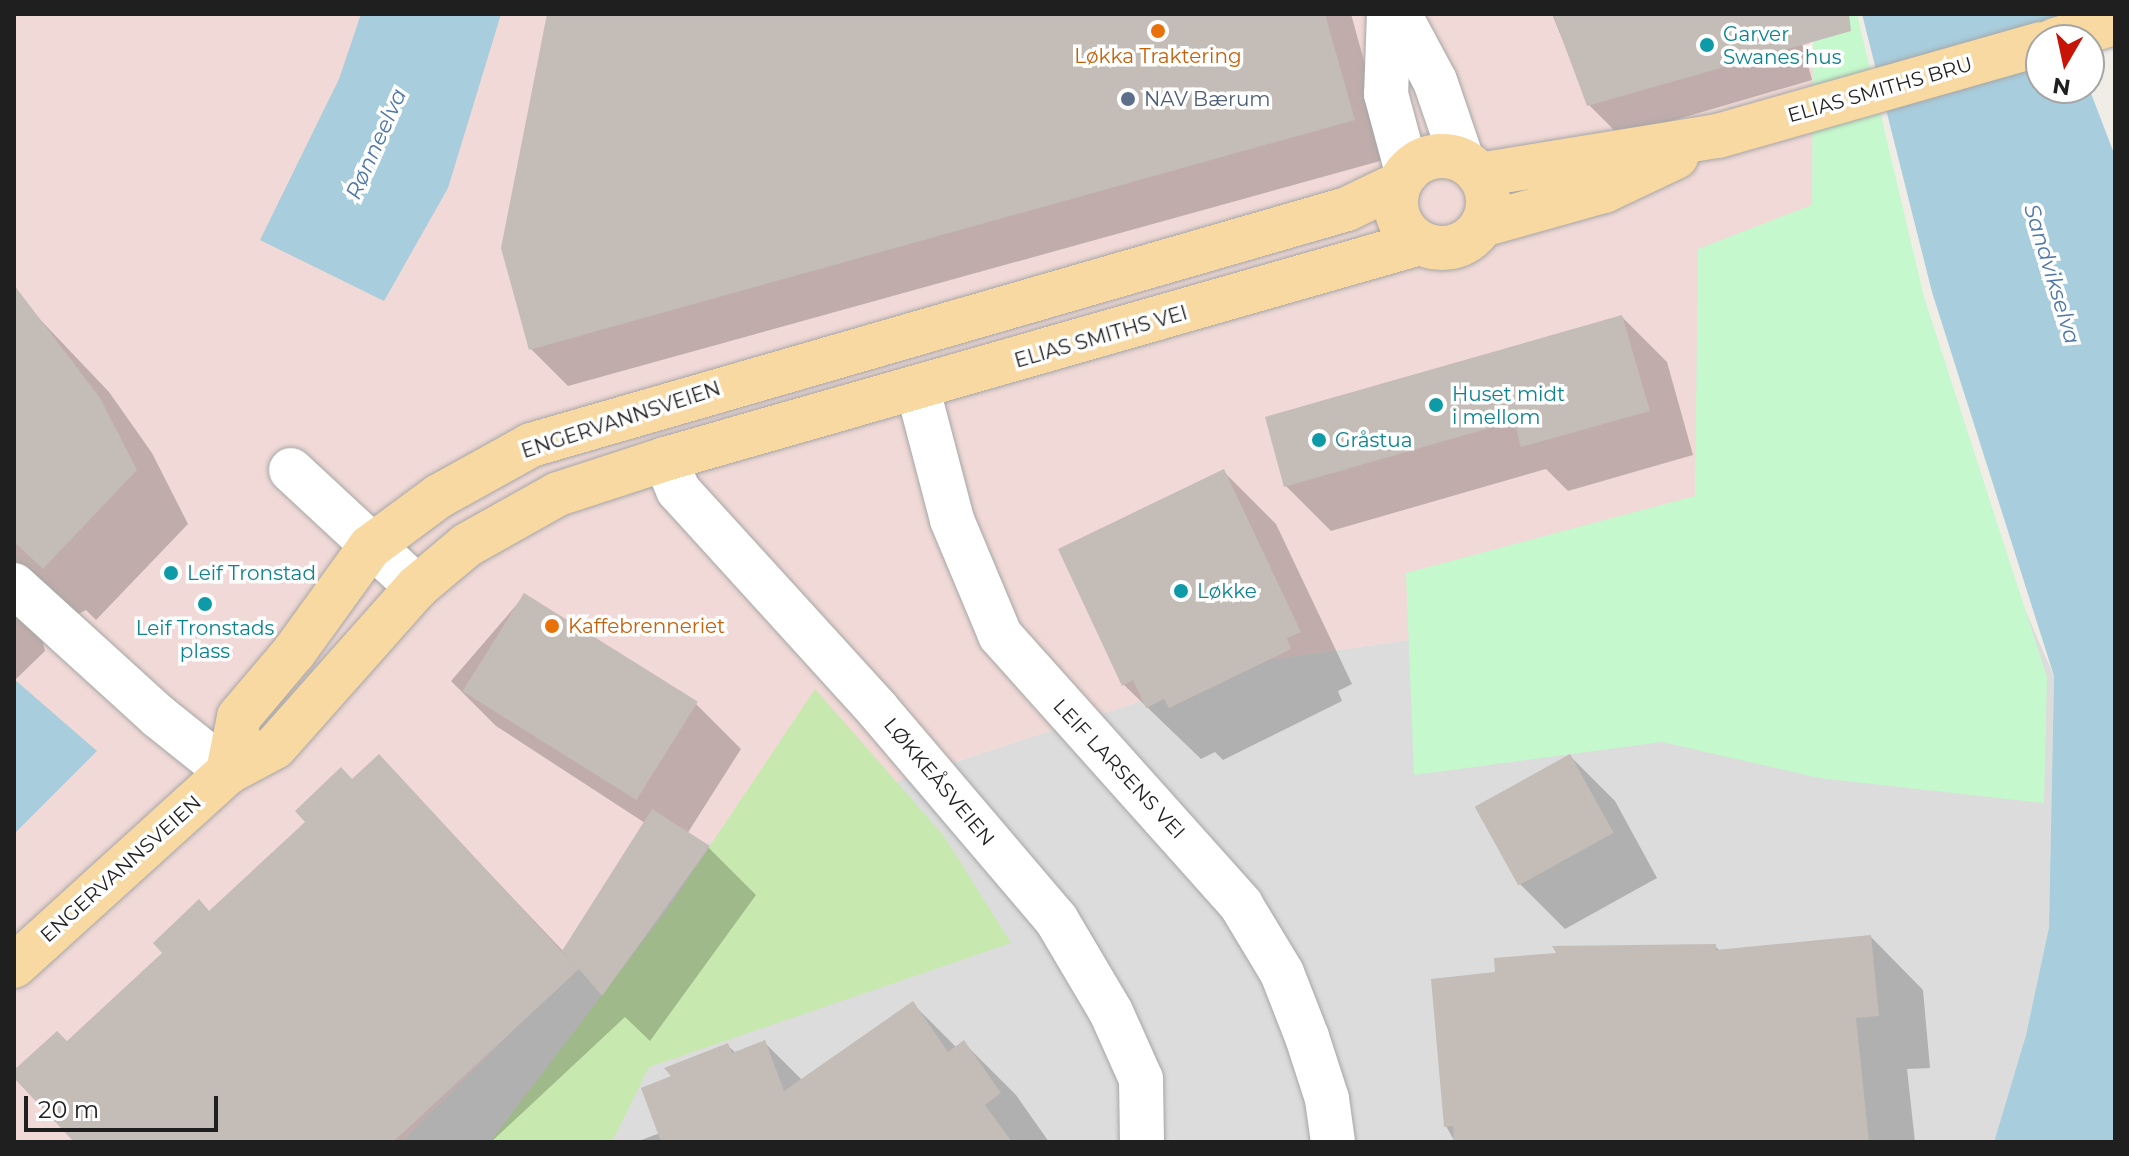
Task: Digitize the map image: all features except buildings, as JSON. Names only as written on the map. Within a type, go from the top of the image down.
[{"type":"main road","name":"ELIAS SMITHS BRU","points":[[1718,136],[2025,49]]},
{"type":"main road","points":[[1471,168],[1488,208],[1482,225],[1466,242],[1443,249],[1420,243],[1403,229],[1396,207],[1403,178],[1442,156],[1471,168],[1718,136]]},
{"type":"main road","points":[[1482,225],[1604,191],[1718,136]]},
{"type":"main road","name":"ENGERVANNSVEIEN","points":[[228,772],[239,717],[294,652],[370,547],[439,496],[531,445],[783,368],[1347,209],[1403,178]]},
{"type":"main road","name":"ELIAS SMITHS VEI","points":[[782,427],[1420,243]]},
{"type":"main road","name":"ENGERVANNSVEIEN","points":[[14,966],[228,772],[275,747],[417,587],[467,545],[558,494],[665,459],[782,427]]},
{"type":"street","points":[[1389,14],[1386,94],[1403,178]]},
{"type":"street","points":[[1399,14],[1435,81],[1471,168]]},
{"type":"street","name":"LEIF LARSENS VEI","points":[[918,390],[952,520],[1000,635],[1241,905],[1287,985],[1327,1099],[1333,1142]]},
{"type":"street","name":"LØKKEÅSVEIEN","points":[[665,459],[678,490],[878,710],[1056,919],[1111,1012],[1141,1079],[1142,1142]]},
{"type":"street","points":[[291,470],[370,547],[417,587]]},
{"type":"street","points":[[14,585],[158,716],[228,772]]},
{"type":"shaded area","points":[[14,14],[1798,14],[2002,557],[1266,660],[696,847],[401,1142],[14,1142]]},
{"type":"shaded area","points":[[2002,557],[2054,676],[2049,927],[2026,1035],[1994,1142],[401,1142],[696,847],[1266,660]]},
{"type":"green space","points":[[1803,14],[1857,14],[1924,297],[2047,677],[2044,803],[1819,778],[1662,742],[1414,775],[1406,573],[1695,496],[1698,249],[1812,205],[1813,42]]},
{"type":"green space","points":[[815,689],[944,836],[1011,943],[649,1067],[612,1142],[490,1142],[669,907]]},
{"type":"water","name":"Rønneelva","points":[[361,14],[501,14],[448,188],[384,301],[260,240],[339,79]]},
{"type":"water","name":"Sandvikselva","points":[[1862,14],[2061,14],[2065,24],[2025,24],[2025,104],[2095,104],[2115,156],[2115,1142],[1994,1142],[2026,1035],[2049,927],[2054,676],[1932,292]]},
{"type":"water","points":[[14,679],[97,751],[14,834]]},
{"type":"place","name":"Løkka Traktering","points":[[1158,31]]},
{"type":"place","name":"Garver Swanes hus","points":[[1707,45]]},
{"type":"place","name":"NAV Bærum","points":[[1128,99]]},
{"type":"place","name":"Huset midt i mellom","points":[[1436,405]]},
{"type":"place","name":"Gråstua","points":[[1319,440]]},
{"type":"place","name":"Leif Tronstad","points":[[171,573]]},
{"type":"place","name":"Løkke","points":[[1181,591]]},
{"type":"place","name":"Leif Tronstads plass","points":[[205,604]]},
{"type":"place","name":"Kaffebrenneriet","points":[[552,626]]}]
